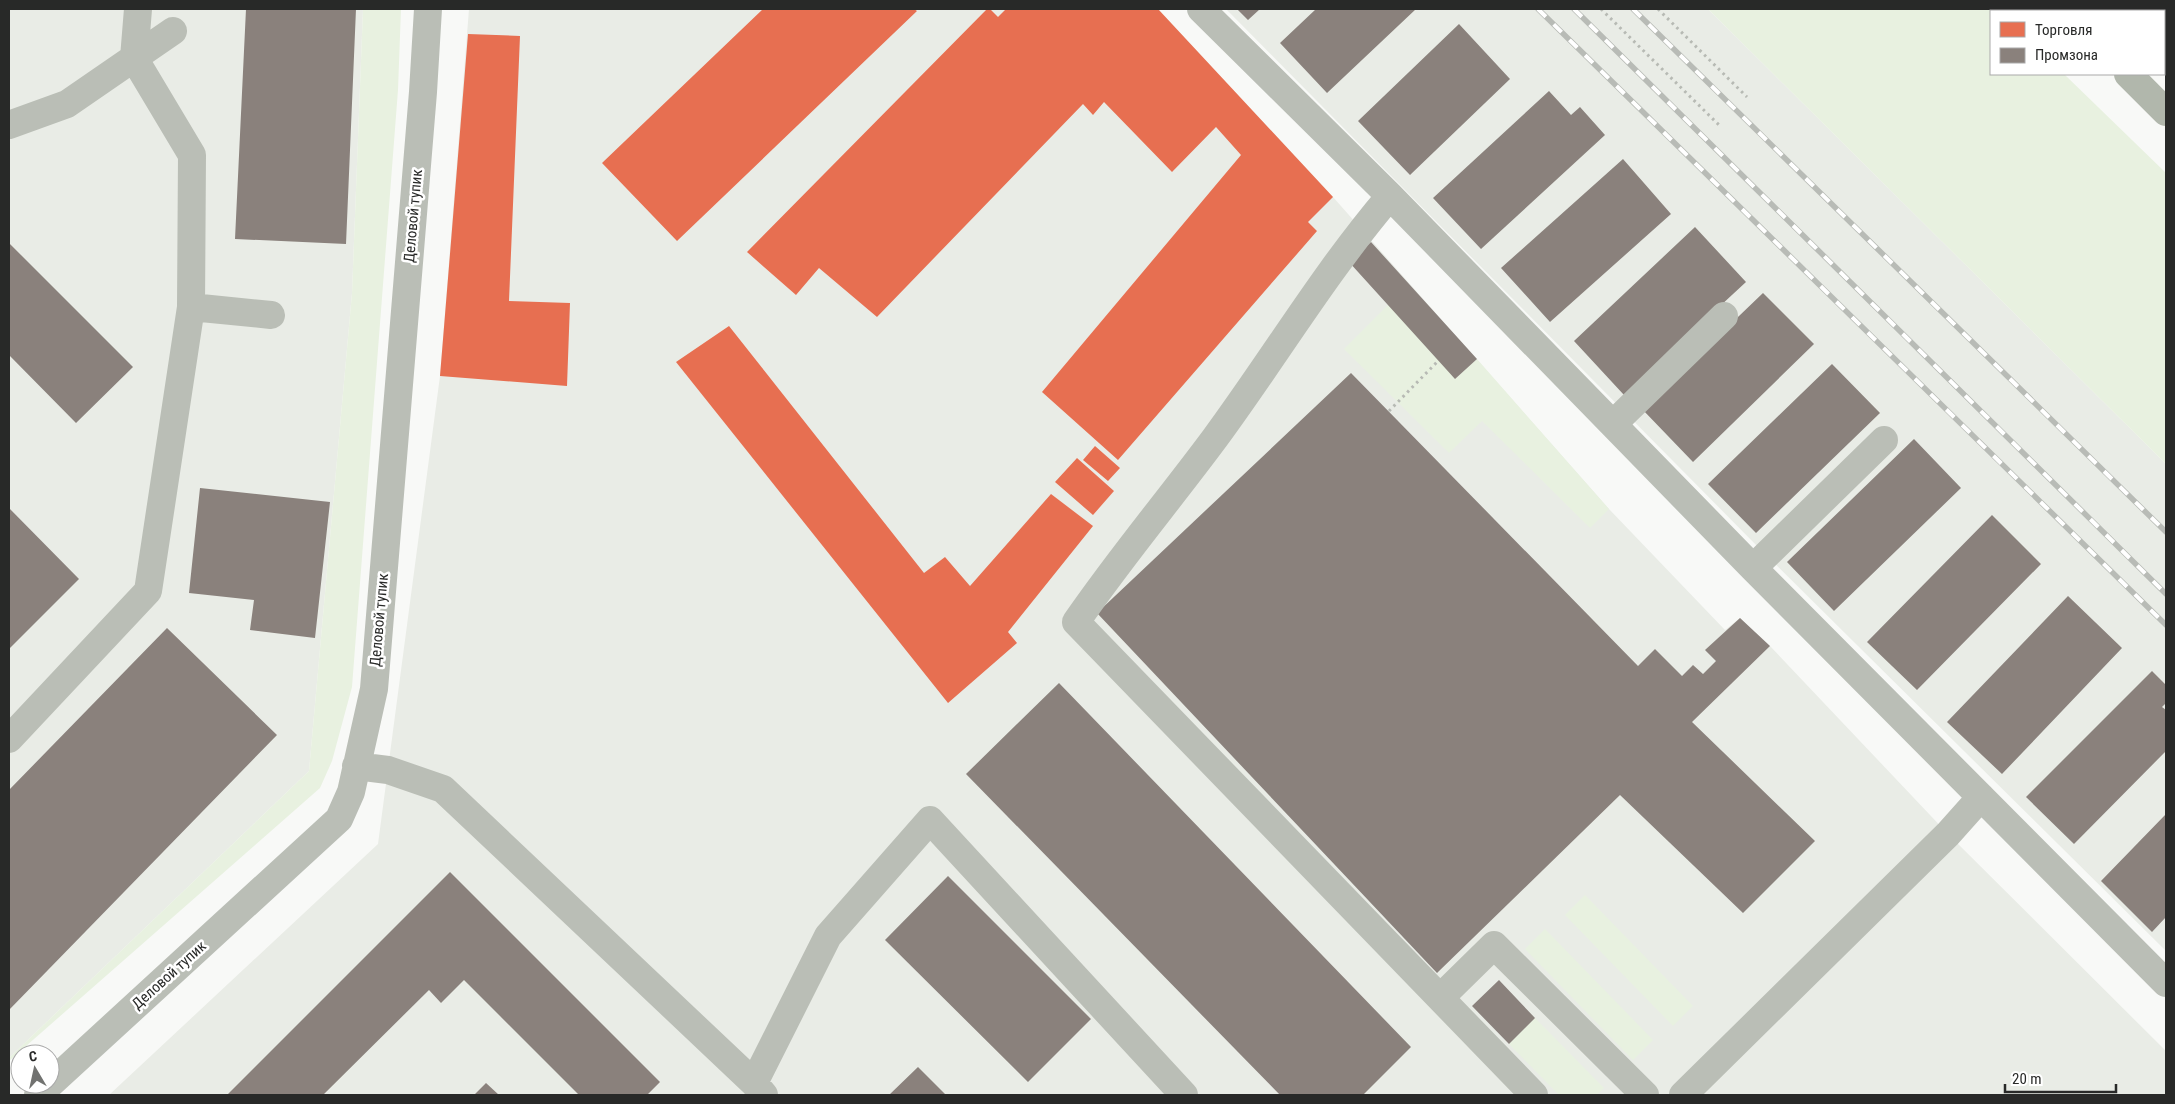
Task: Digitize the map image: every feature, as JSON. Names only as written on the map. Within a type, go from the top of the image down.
[{"type":"main road","points":[[2129,75],[2166,112]]},
{"type":"street","points":[[9,739],[148,591],[191,306],[192,155],[134,58],[138,9]]},
{"type":"street","name":"Деловой тупик","points":[[38,1095],[339,820],[351,792],[374,689],[428,9]]},
{"type":"street","points":[[1201,9],[1390,196],[1753,568],[2166,983]]},
{"type":"street","points":[[9,125],[67,104],[173,32]]},
{"type":"street","points":[[1390,196],[1361,230],[1214,438],[1108,575],[1076,622],[1534,1095]]},
{"type":"street","points":[[191,306],[271,315]]},
{"type":"street","points":[[1613,424],[1724,316]]},
{"type":"street","points":[[1753,568],[1884,440]]},
{"type":"street","points":[[356,766],[388,770],[443,788],[759,1089],[828,936],[930,820],[1184,1095]]},
{"type":"street","points":[[1683,1095],[1948,834],[1981,797]]},
{"type":"street","points":[[1440,998],[1494,945],[1645,1095]]},
{"type":"path","points":[[1601,9],[1719,126]]},
{"type":"path","points":[[1658,9],[1747,97]]},
{"type":"path","points":[[1389,411],[1439,360]]},
{"type":"shaded area","points":[[9,9],[363,9],[352,293],[309,771],[24,1044],[10,1044],[9,1058]]},
{"type":"shaded area","points":[[469,9],[1158,9],[1333,197],[1609,509],[1725,630],[1740,618],[1770,646],[1948,834],[2166,1051],[2166,1095],[109,1095],[378,844],[440,376]]},
{"type":"shaded area","points":[[1226,9],[1708,9],[2166,464],[2166,951],[1761,550]]},
{"type":"shaded area","points":[[2135,9],[2166,9],[2166,39],[2165,10]]},
{"type":"green space","points":[[363,9],[401,9],[398,90],[352,687],[332,761],[320,788],[28,1044],[24,1044],[309,771],[352,293]]},
{"type":"green space","points":[[1708,9],[1997,9],[1990,10],[1990,75],[2065,75],[2166,173],[2166,464]]},
{"type":"green space","points":[[1388,305],[1456,378],[1477,359],[1609,509],[1590,528],[1482,421],[1449,453],[1344,349]]},
{"type":"green space","points":[[1585,895],[1693,1006],[1673,1026],[1565,915]]},
{"type":"green space","points":[[1545,929],[1653,1040],[1633,1060],[1525,949]]},
{"type":"green space","points":[[1535,1018],[1604,1088],[1597,1095],[1559,1095],[1509,1044]]},
{"type":"building: Торговля","points":[[763,9],[914,9],[917,11],[677,241],[602,163]]},
{"type":"building: Торговля","points":[[987,9],[990,9],[998,17],[1006,9],[1158,9],[1333,197],[1308,222],[1317,231],[1118,460],[1042,392],[1241,155],[1216,127],[1172,172],[1104,102],[1093,115],[1083,104],[877,317],[819,268],[796,295],[747,252]]},
{"type":"building: Торговля","points":[[468,34],[520,36],[509,301],[570,303],[567,386],[440,376]]},
{"type":"building: Торговля","points":[[729,326],[924,573],[945,557],[970,586],[1051,494],[1093,526],[1008,632],[1017,643],[948,703],[676,362]]},
{"type":"building: Торговля","points":[[1095,446],[1120,468],[1108,481],[1083,460]]},
{"type":"building: Торговля","points":[[1077,458],[1114,491],[1093,515],[1055,482]]},
{"type":"building: Промзона","points":[[246,9],[356,9],[346,244],[235,239]]},
{"type":"building: Промзона","points":[[1237,9],[1260,9],[1248,20]]},
{"type":"building: Промзона","points":[[1316,9],[1416,9],[1327,93],[1280,43]]},
{"type":"building: Промзона","points":[[1459,24],[1510,79],[1410,175],[1358,121]]},
{"type":"building: Промзона","points":[[1549,91],[1571,115],[1580,107],[1605,135],[1481,249],[1433,198]]},
{"type":"building: Промзона","points":[[1623,159],[1671,214],[1550,322],[1501,268]]},
{"type":"building: Промзона","points":[[1695,227],[1746,282],[1624,395],[1574,341]]},
{"type":"building: Промзона","points":[[1371,242],[1477,359],[1455,379],[1349,262]]},
{"type":"building: Промзона","points":[[9,243],[133,367],[76,423],[9,355]]},
{"type":"building: Промзона","points":[[1763,293],[1814,344],[1693,462],[1642,409]]},
{"type":"building: Промзона","points":[[1832,364],[1880,413],[1756,533],[1708,484]]},
{"type":"building: Промзона","points":[[1351,373],[1638,666],[1655,649],[1682,676],[1693,665],[1703,674],[1716,661],[1705,650],[1740,618],[1770,646],[1692,722],[1815,841],[1743,913],[1620,795],[1437,973],[1097,613]]},
{"type":"building: Промзона","points":[[1914,439],[1961,488],[1834,611],[1787,562]]},
{"type":"building: Промзона","points":[[200,488],[330,502],[315,638],[250,630],[254,600],[189,593]]},
{"type":"building: Промзона","points":[[9,508],[79,579],[9,649]]},
{"type":"building: Промзона","points":[[1992,515],[2041,564],[1917,690],[1867,642]]},
{"type":"building: Промзона","points":[[2068,596],[2122,648],[2002,774],[1947,722]]},
{"type":"building: Промзона","points":[[167,628],[277,735],[9,1010],[9,790]]},
{"type":"building: Промзона","points":[[2152,671],[2166,685],[2166,703],[2162,707],[2166,710],[2166,751],[2074,844],[2026,797]]},
{"type":"building: Промзона","points":[[1059,683],[1411,1047],[1363,1095],[1280,1095],[966,774]]},
{"type":"building: Промзона","points":[[2166,814],[2166,917],[2152,932],[2101,881]]},
{"type":"building: Промзона","points":[[450,872],[660,1082],[647,1095],[579,1095],[464,980],[441,1003],[429,990],[323,1095],[227,1095]]},
{"type":"building: Промзона","points":[[948,876],[1091,1019],[1028,1082],[885,940]]},
{"type":"building: Промзона","points":[[1499,980],[1535,1018],[1509,1044],[1472,1006]]},
{"type":"building: Промзона","points":[[918,1067],[946,1095],[889,1095]]},
{"type":"building: Промзона","points":[[486,1083],[499,1095],[474,1095]]},
{"type":"railway","points":[[1538,9],[2166,625]]},
{"type":"railway","points":[[1574,9],[2166,594]]},
{"type":"railway","points":[[1633,9],[2166,532]]}]
